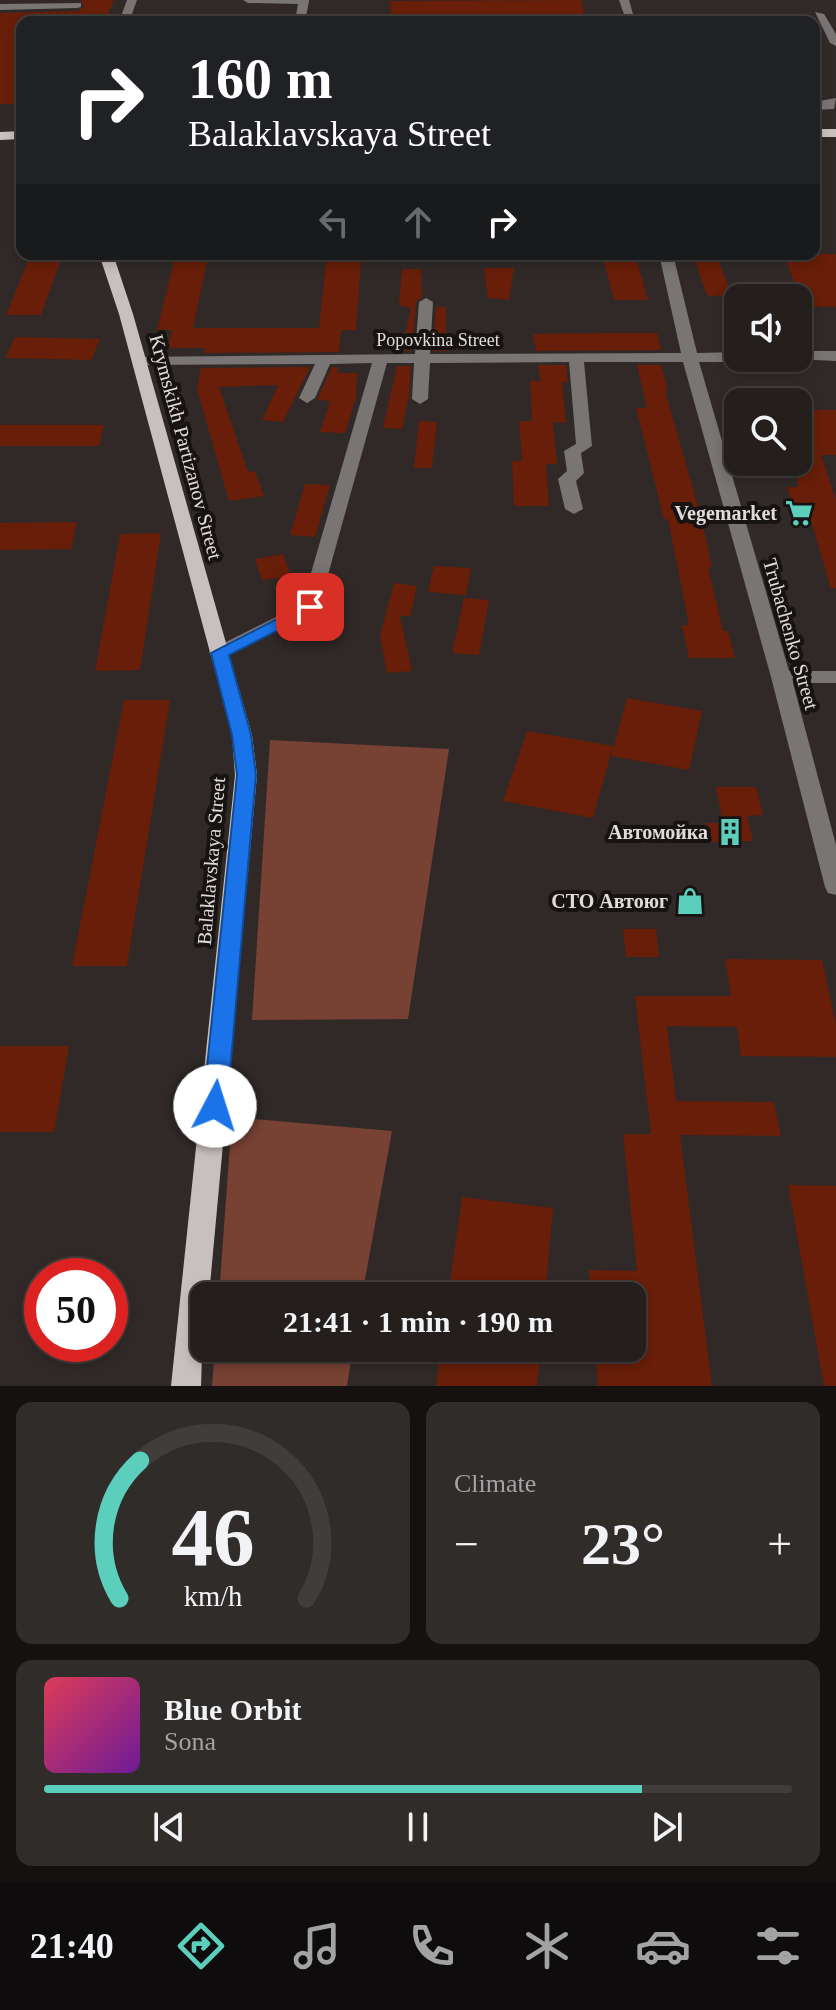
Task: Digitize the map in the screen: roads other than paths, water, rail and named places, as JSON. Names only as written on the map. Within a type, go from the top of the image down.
[{"type":"main road","name":"Krymskikh Partizanov Street","points":[[108,260],[139,360],[219,653]]},
{"type":"main road","name":"Balaklavskaya Street","points":[[186,1386],[246,775],[242,735],[219,653]]},
{"type":"street","points":[[248,0],[304,0]]},
{"type":"street","points":[[0,7],[77,5]]},
{"type":"street","points":[[819,14],[836,43]]},
{"type":"street","name":"Trubachenko Street","points":[[667,260],[690,357],[781,677],[836,887]]},
{"type":"street","points":[[420,399],[426,302]]},
{"type":"street","points":[[812,356],[836,356]]},
{"type":"street","name":"Popovkina Street","points":[[139,360],[724,357]]},
{"type":"street","points":[[574,509],[567,479],[576,473],[572,451],[584,446],[576,358]]},
{"type":"street","points":[[219,653],[310,607],[381,359]]},
{"type":"street","points":[[307,398],[324,360]]},
{"type":"street","points":[[781,677],[836,677]]},
{"type":"place","name":"Vegemarket","points":[[799,513]]},
{"type":"place","name":"Автомойка","points":[[730,832]]},
{"type":"place","name":"СТО Автоюг","points":[[690,901]]}]
